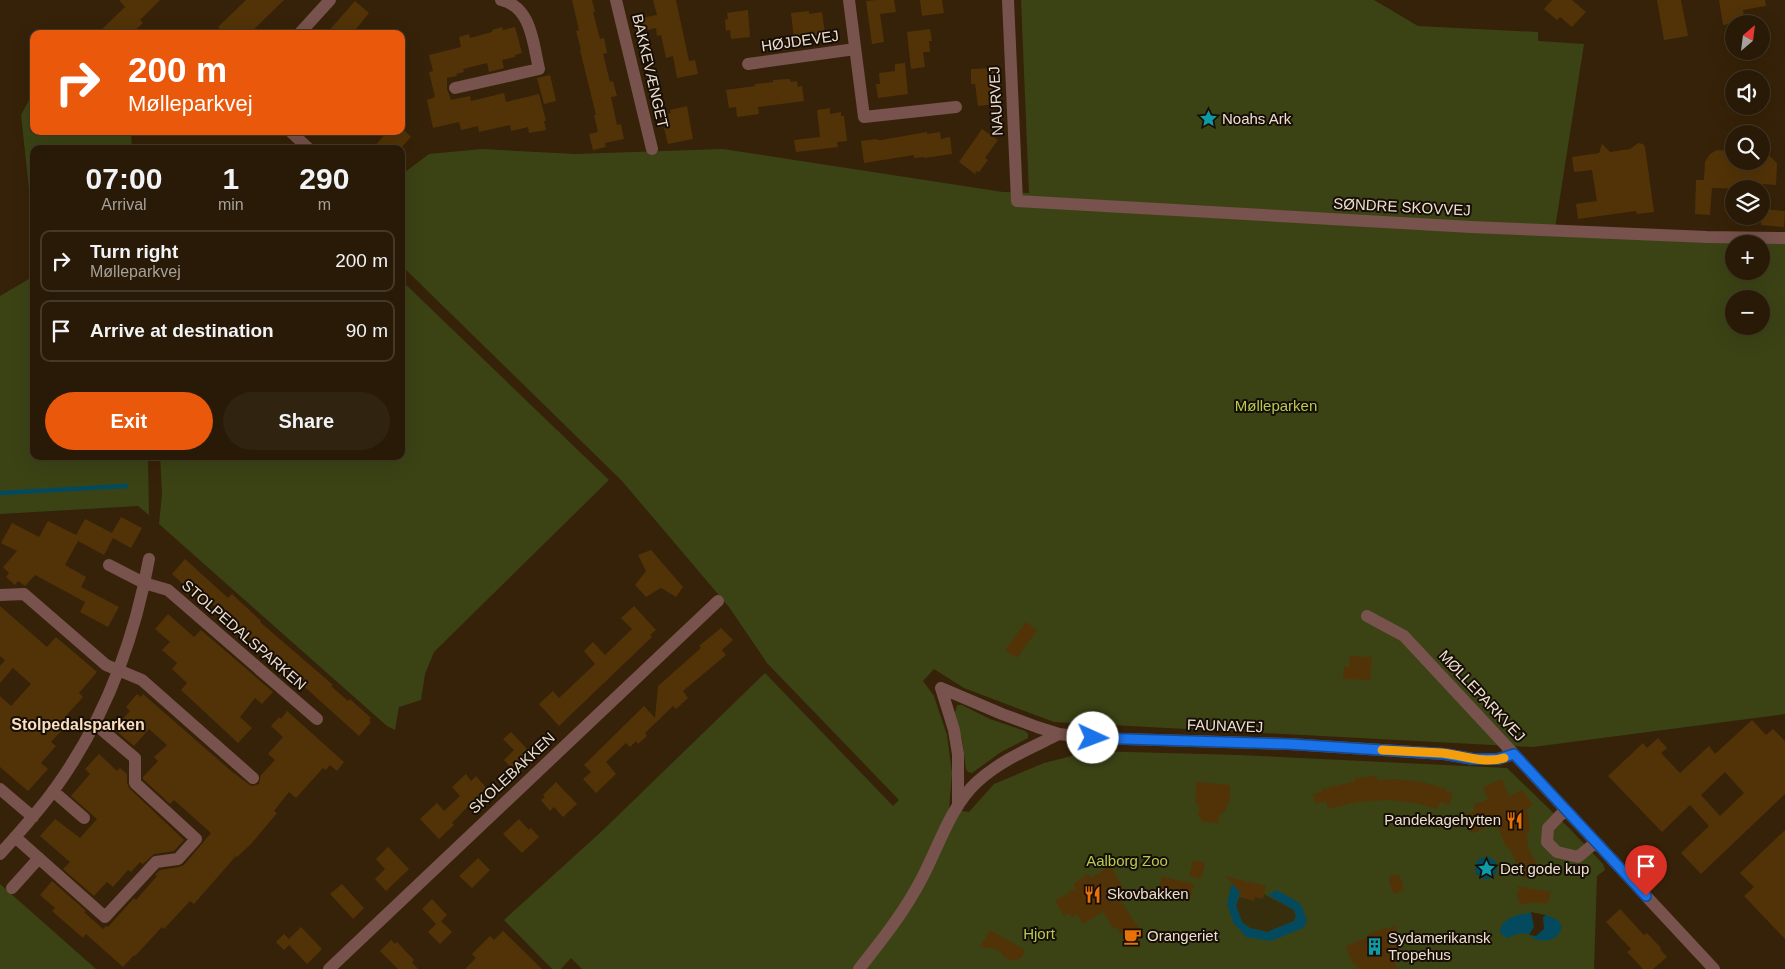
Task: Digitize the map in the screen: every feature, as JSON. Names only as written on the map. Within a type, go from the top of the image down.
[{"type":"street","points":[[303,30],[330,0]]},
{"type":"street","points":[[455,88],[538,69],[527,18],[514,4],[501,0]]},
{"type":"street","name":"BAKKEVÆNGET","points":[[616,0],[652,149]]},
{"type":"street","points":[[849,0],[864,117],[956,107]]},
{"type":"street","name":"NAURVEJ","points":[[1008,0],[1017,201]]},
{"type":"street","name":"HØJDEVEJ","points":[[748,64],[856,49]]},
{"type":"street","points":[[294,135],[305,145]]},
{"type":"street","name":"SØNDRE SKOVVEJ","points":[[1017,201],[1462,226],[1707,237],[1785,238]]},
{"type":"street","points":[[0,854],[54,791],[95,724],[120,670],[136,617],[149,559]]},
{"type":"street","name":"STOLPEDALSPARKEN","points":[[109,564],[144,583],[168,590],[317,720]]},
{"type":"street","points":[[0,595],[24,594],[106,665],[142,680],[253,778]]},
{"type":"street","name":"SKOLEBAKKEN","points":[[329,969],[718,600]]},
{"type":"street","name":"MØLLEPARKVEJ","points":[[1367,616],[1404,636],[1714,969]]},
{"type":"street","points":[[958,806],[958,754],[954,730],[941,688],[1002,714],[1059,734]]},
{"type":"street","points":[[14,838],[105,917],[156,862],[178,859],[196,839],[135,783],[135,758],[95,724]]},
{"type":"street","points":[[860,969],[889,932],[922,879],[958,806],[976,783],[1013,756],[1059,734]]},
{"type":"street","name":"FAUNAVEJ","points":[[1059,734],[1093,738],[1289,744],[1444,754],[1473,759],[1498,759],[1514,754]]},
{"type":"street","points":[[0,789],[32,817]]},
{"type":"street","points":[[54,791],[84,818]]},
{"type":"street","points":[[1565,810],[1548,828],[1547,842],[1557,852],[1578,856],[1596,842]]},
{"type":"street","points":[[12,888],[39,858]]},
{"type":"green space","name":"Mølleparken","points":[[1021,0],[1374,0],[1418,26],[1538,32],[1538,41],[1584,44],[1554,235],[1725,242],[1725,280],[1770,280],[1770,243],[1785,244],[1785,714],[1533,747],[1054,722],[964,688],[934,669],[923,681],[934,696],[947,735],[952,773],[949,809],[969,812],[994,784],[1044,763],[1091,751],[1239,755],[1507,768],[1603,864],[1605,870],[1597,876],[1594,969],[582,969],[571,958],[561,969],[552,969],[504,920],[601,832],[765,673],[893,806],[899,800],[767,663],[729,607],[622,481],[405,269],[405,172],[429,154],[482,149],[575,154],[723,149],[1003,192],[1029,193]]},
{"type":"green space","points":[[30,98],[30,135],[131,135],[132,145],[30,145],[30,198],[21,115]]},
{"type":"green space","points":[[30,278],[30,460],[148,460],[149,515],[138,506],[0,514],[0,296]]},
{"type":"green space","points":[[405,284],[609,480],[434,652],[425,674],[421,700],[399,707],[395,730],[387,726],[159,524],[162,494],[160,460],[405,460]]},
{"type":"green space","points":[[957,705],[962,705],[990,719],[1025,731],[1028,734],[1028,738],[1001,752],[972,773],[968,772],[955,713]]},
{"type":"green space","points":[[0,884],[96,969],[0,969]]},
{"type":"sand","points":[[1264,894],[1294,910],[1296,917],[1294,921],[1267,932],[1250,928],[1242,922],[1236,906],[1239,897],[1254,900],[1255,897]]},
{"type":"water","points":[[1486,857],[1494,860],[1497,868],[1494,876],[1486,879],[1478,876],[1475,868],[1478,860]]},
{"type":"water","points":[[1232,883],[1240,892],[1236,906],[1242,922],[1250,928],[1267,932],[1294,921],[1296,917],[1294,910],[1268,895],[1277,890],[1301,904],[1307,921],[1303,928],[1271,941],[1246,937],[1233,922],[1227,904]]},
{"type":"water","points":[[1535,913],[1544,926],[1543,916],[1546,915],[1558,920],[1562,927],[1560,932],[1550,940],[1537,940],[1532,938],[1533,935],[1520,933],[1507,938],[1500,933],[1503,924],[1507,920],[1521,914]]},
{"type":"pier","points":[[1531,912],[1546,915],[1543,917],[1544,929],[1536,936],[1529,935],[1534,927]]},
{"type":"building","points":[[119,0],[160,0],[140,20],[143,23],[135,30],[101,30],[125,7]]},
{"type":"building","points":[[246,0],[284,0],[253,30],[221,30],[218,27]]},
{"type":"building","points":[[572,0],[592,0],[600,39],[604,38],[607,53],[603,54],[610,82],[613,81],[617,96],[611,97],[617,125],[621,124],[624,139],[605,143],[606,147],[593,150],[589,134],[598,132],[594,115],[596,115],[576,31],[579,30]]},
{"type":"building","points":[[653,0],[676,0],[689,61],[695,60],[698,74],[677,78],[673,56],[666,58],[661,35],[657,36],[656,28],[642,31],[640,18],[657,15]]},
{"type":"building","points":[[894,0],[896,12],[880,14],[884,42],[872,44],[866,1]]},
{"type":"building","points":[[920,0],[942,0],[944,13],[922,16]]},
{"type":"building","points":[[1552,0],[1572,0],[1586,12],[1572,27],[1560,17],[1557,20],[1544,9]]},
{"type":"building","points":[[1657,0],[1681,0],[1688,36],[1664,40]]},
{"type":"building","points":[[1719,0],[1765,0],[1766,6],[1743,10],[1744,15],[1725,15],[1725,25],[1723,25]]},
{"type":"building","points":[[355,1],[369,13],[355,30],[330,30]]},
{"type":"building","points":[[748,10],[750,37],[731,39],[730,30],[726,31],[725,20],[728,19],[727,13]]},
{"type":"building","points":[[809,11],[809,14],[822,12],[825,34],[794,39],[791,13]]},
{"type":"building","points":[[502,27],[503,30],[515,27],[522,53],[502,60],[504,68],[489,72],[487,63],[463,69],[464,72],[456,74],[457,76],[447,78],[447,89],[451,100],[470,96],[471,101],[504,93],[506,102],[539,94],[546,121],[544,121],[546,130],[529,133],[528,127],[511,131],[510,125],[479,132],[478,126],[461,130],[459,122],[433,128],[427,100],[435,97],[429,72],[433,71],[429,55],[461,47],[459,37],[469,34],[470,38]]},
{"type":"building","points":[[930,29],[932,41],[929,41],[930,52],[923,52],[925,67],[911,69],[907,32]]},
{"type":"building","points":[[905,63],[908,94],[878,98],[876,84],[880,84],[879,73],[895,71],[895,64]]},
{"type":"building","points":[[994,68],[995,104],[978,106],[975,84],[971,84],[971,69]]},
{"type":"building","points":[[550,75],[556,101],[544,104],[537,78]]},
{"type":"building","points":[[790,79],[791,82],[797,81],[798,87],[802,86],[804,101],[758,107],[759,114],[737,117],[736,107],[729,108],[726,90],[755,86],[755,84],[773,82],[773,80]]},
{"type":"building","points":[[687,106],[693,139],[668,144],[664,128],[669,127],[666,114],[671,113],[670,110]]},
{"type":"building","points":[[830,108],[830,114],[841,112],[841,116],[844,116],[847,141],[837,142],[838,147],[796,152],[794,140],[820,137],[817,110]]},
{"type":"building","points":[[982,129],[998,140],[985,158],[988,160],[979,172],[977,171],[975,174],[959,162]]},
{"type":"building","points":[[405,131],[411,137],[404,145],[376,145],[384,135],[405,135]]},
{"type":"building","points":[[927,132],[927,134],[940,132],[941,139],[950,137],[952,154],[924,158],[914,158],[914,155],[864,163],[861,141],[881,140]]},
{"type":"building","points":[[1638,143],[1643,144],[1645,147],[1654,212],[1637,214],[1636,211],[1578,219],[1576,204],[1597,201],[1592,170],[1574,172],[1572,157],[1599,153],[1602,144],[1610,152],[1630,149]]},
{"type":"building","points":[[1717,150],[1725,150],[1725,170],[1770,170],[1771,157],[1777,163],[1776,185],[1770,185],[1770,180],[1725,180],[1725,188],[1712,188],[1710,215],[1695,214],[1696,180],[1704,180],[1705,162],[1710,154]]},
{"type":"building","points":[[1770,210],[1785,211],[1784,227],[1761,225],[1770,225]]},
{"type":"building","points":[[121,517],[142,528],[131,548],[113,538],[104,555],[78,541],[65,565],[86,577],[81,587],[119,607],[108,627],[80,612],[85,602],[35,575],[25,586],[18,581],[15,585],[6,577],[9,573],[3,567],[17,551],[1,543],[12,523],[39,537],[48,521],[76,535],[85,519],[112,533]]},
{"type":"building","points":[[651,550],[683,587],[676,597],[661,588],[646,597],[635,585],[646,571],[638,555]]},
{"type":"building","points":[[185,559],[228,598],[232,594],[260,622],[333,685],[331,686],[348,701],[350,699],[371,718],[369,720],[371,722],[359,736],[205,597],[202,601],[172,574]]},
{"type":"building","points":[[0,606],[47,647],[56,637],[97,672],[79,693],[83,697],[65,717],[70,721],[51,742],[56,746],[41,763],[48,769],[28,791],[0,767],[0,696],[11,706],[31,684],[13,668],[0,683],[0,666],[5,660],[0,656]]},
{"type":"building","points":[[634,606],[656,630],[650,635],[652,637],[559,726],[539,704],[553,691],[559,698],[595,664],[584,651],[593,642],[605,655],[632,629],[621,618]]},
{"type":"building","points":[[168,614],[194,637],[201,630],[273,692],[262,704],[255,698],[240,717],[252,728],[238,743],[181,690],[187,683],[172,669],[177,663],[162,650],[170,642],[155,629]]},
{"type":"building","points":[[1026,622],[1037,630],[1017,658],[1005,650]]},
{"type":"building","points":[[721,628],[733,640],[722,650],[726,655],[683,691],[688,698],[676,709],[673,706],[645,733],[647,736],[638,744],[636,741],[630,747],[626,743],[606,762],[616,774],[596,793],[583,779],[591,772],[584,765],[644,706],[655,718],[658,686],[701,648],[699,646]]},
{"type":"building","points":[[1350,656],[1372,657],[1370,680],[1343,679],[1344,666],[1349,667]]},
{"type":"building","points":[[137,694],[141,697],[143,694],[251,786],[259,784],[261,775],[275,760],[268,754],[283,737],[271,726],[279,717],[281,719],[287,711],[344,762],[337,771],[330,765],[326,770],[323,768],[296,798],[289,792],[274,811],[277,813],[251,844],[236,856],[194,904],[190,901],[164,929],[162,927],[123,967],[86,934],[83,938],[52,911],[55,908],[40,895],[52,881],[103,929],[106,926],[108,927],[134,898],[136,900],[160,870],[184,865],[211,833],[174,800],[170,804],[143,779],[158,761],[154,757],[167,745],[149,729],[134,746],[114,729],[130,711],[126,707]]},
{"type":"building","points":[[1752,720],[1766,735],[1773,729],[1785,741],[1785,794],[1701,874],[1681,853],[1709,826],[1690,805],[1662,832],[1608,776],[1643,743],[1647,748],[1658,738],[1667,748],[1661,753],[1680,773],[1709,746],[1715,754]],"holes":[[[1725,772],[1744,793],[1720,816],[1701,795]]]},
{"type":"building","points":[[511,732],[530,752],[512,769],[504,760],[514,750],[503,739]]},
{"type":"building","points":[[99,754],[117,771],[120,768],[127,774],[127,783],[130,789],[184,840],[174,851],[154,854],[143,864],[140,862],[131,872],[128,870],[113,887],[107,882],[94,896],[63,869],[70,862],[40,836],[55,819],[80,838],[97,819],[71,796],[90,774],[85,769]]},
{"type":"building","points":[[466,774],[471,781],[476,776],[489,791],[475,805],[472,802],[452,823],[454,825],[439,839],[420,819],[437,803],[444,811],[460,796],[452,787]]},
{"type":"building","points":[[1377,776],[1377,780],[1397,779],[1422,782],[1453,793],[1449,805],[1440,802],[1438,809],[1414,803],[1386,800],[1358,802],[1328,809],[1326,801],[1316,804],[1313,794],[1323,791],[1322,789],[1355,781],[1355,778]]},
{"type":"building","points":[[1502,779],[1509,796],[1522,790],[1533,804],[1527,810],[1530,826],[1527,837],[1528,848],[1541,871],[1523,879],[1496,823],[1471,834],[1463,815],[1475,811],[1473,805],[1488,799],[1483,787]]},
{"type":"building","points":[[556,782],[577,804],[563,817],[554,807],[550,811],[541,800],[545,797],[543,795]]},
{"type":"building","points":[[1196,782],[1230,785],[1230,801],[1227,803],[1227,809],[1219,816],[1219,823],[1203,822],[1198,815],[1200,807],[1195,802]]},
{"type":"building","points":[[519,819],[539,837],[522,853],[503,834]]},
{"type":"building","points":[[1785,830],[1785,939],[1744,896],[1754,887],[1740,873]]},
{"type":"building","points":[[388,847],[409,869],[386,891],[375,879],[385,869],[376,859]]},
{"type":"building","points":[[478,858],[490,870],[472,888],[459,876]]},
{"type":"building","points":[[1193,860],[1205,863],[1201,879],[1189,876]]},
{"type":"building","name":"Skovbakken","points":[[1110,866],[1123,887],[1118,890],[1123,898],[1120,900],[1144,936],[1130,946],[1117,927],[1114,929],[1103,912],[1083,924],[1077,914],[1072,918],[1069,913],[1064,916],[1055,901],[1076,888],[1073,884],[1088,874],[1091,878]]},
{"type":"building","points":[[1391,874],[1400,876],[1404,890],[1394,894],[1389,882]]},
{"type":"building","points":[[1162,876],[1194,884],[1190,899],[1158,891]]},
{"type":"building","points":[[1225,876],[1266,886],[1263,899],[1255,897],[1254,901],[1239,897],[1240,892]]},
{"type":"building","points":[[342,884],[364,908],[353,919],[330,894]]},
{"type":"building","points":[[1517,886],[1551,892],[1547,904],[1535,902],[1520,905],[1516,893],[1520,892]]},
{"type":"building","points":[[432,899],[447,915],[441,921],[452,932],[440,944],[428,932],[436,924],[422,909]]},
{"type":"building","points":[[1620,909],[1644,935],[1647,933],[1667,957],[1653,969],[1643,969],[1627,952],[1631,949],[1606,922]]},
{"type":"building","name":"Sydamerikansk Tropehus","points":[[1396,926],[1402,946],[1395,948],[1400,960],[1395,962],[1397,969],[1358,969],[1356,964],[1353,965],[1346,946],[1387,927],[1388,929]]},
{"type":"building","points":[[301,927],[322,949],[307,964],[289,945],[284,950],[276,942],[284,934],[289,939]]},
{"type":"building","points":[[990,930],[1025,950],[1021,958],[1012,961],[1004,957],[996,949],[980,947]]},
{"type":"building","points":[[503,931],[542,969],[465,969],[476,958],[472,954],[490,936],[494,940]]},
{"type":"building","points":[[391,940],[395,944],[397,942],[414,960],[412,962],[418,969],[398,969],[380,951]]},
{"type":"waterway","points":[[0,493],[126,486]]},
{"type":"slow traffic","points":[[1382,750],[1444,754],[1473,759],[1504,758]]},
{"type":"place","name":"Noahs Ark","points":[[1208,119]]},
{"type":"place","name":"Pandekagehytten","points":[[1515,820]]},
{"type":"place","name":"Det gode kup","points":[[1486,869]]},
{"type":"place","name":"Skovbakken","points":[[1093,894]]},
{"type":"place","name":"Orangeriet","points":[[1133,936]]},
{"type":"place","name":"Sydamerikansk Tropehus","points":[[1374,947]]},
{"type":"district","name":"Stolpedalsparken","points":[[78,724]]},
{"type":"route","points":[[1093,738],[1289,744],[1444,754],[1473,759],[1498,759],[1514,754],[1646,896]]},
{"type":"park label","name":"Aalborg Zoo","points":[[1127,861]]},
{"type":"park label","name":"Hjort","points":[[1039,934]]}]
